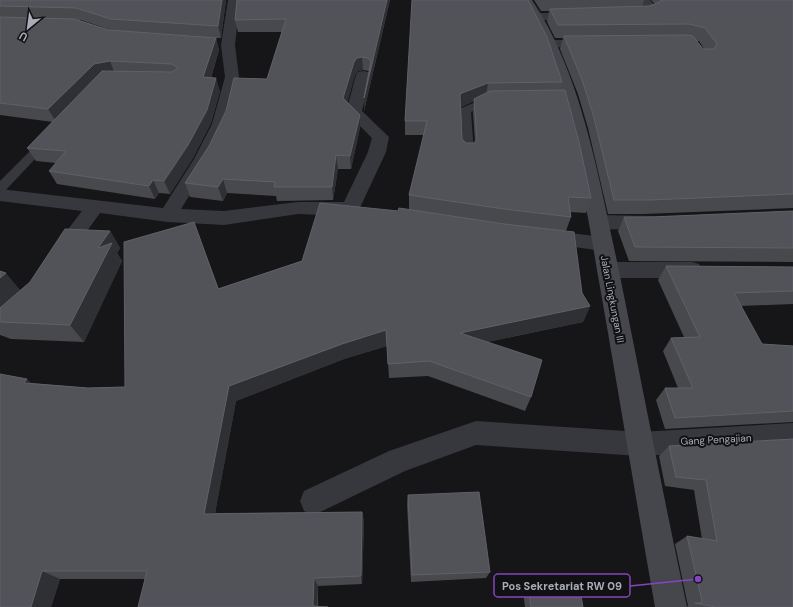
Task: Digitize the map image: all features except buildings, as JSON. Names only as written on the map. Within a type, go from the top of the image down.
[{"type":"street","points":[[168,215],[203,159],[220,124],[232,77],[221,45],[234,0]]},
{"type":"street","name":"Jalan Lingkungan III","points":[[526,0],[538,18],[551,44],[599,222],[671,607]]},
{"type":"street","points":[[615,15],[644,14],[649,12],[650,7],[643,0]]},
{"type":"street","points":[[538,18],[586,17]]},
{"type":"street","points":[[551,44],[604,44]]},
{"type":"street","points":[[350,209],[377,152],[381,137],[354,112],[363,75]]},
{"type":"street","points":[[0,195],[168,215],[224,218],[298,208],[350,209],[372,212]]},
{"type":"street","points":[[48,273],[73,234],[95,207]]},
{"type":"street","points":[[599,222],[667,222]]},
{"type":"street","points":[[525,235],[602,244]]},
{"type":"street","points":[[608,270],[708,270]]},
{"type":"street","name":"Gang Pengajian","points":[[314,501],[398,460],[476,433],[640,444],[793,435]]},
{"type":"lane","points":[[468,153],[465,110],[486,101],[501,101]]},
{"type":"lane","points":[[0,189],[54,132]]},
{"type":"place","name":"Pos Sekretariat RW 09","points":[[698,579]]}]
